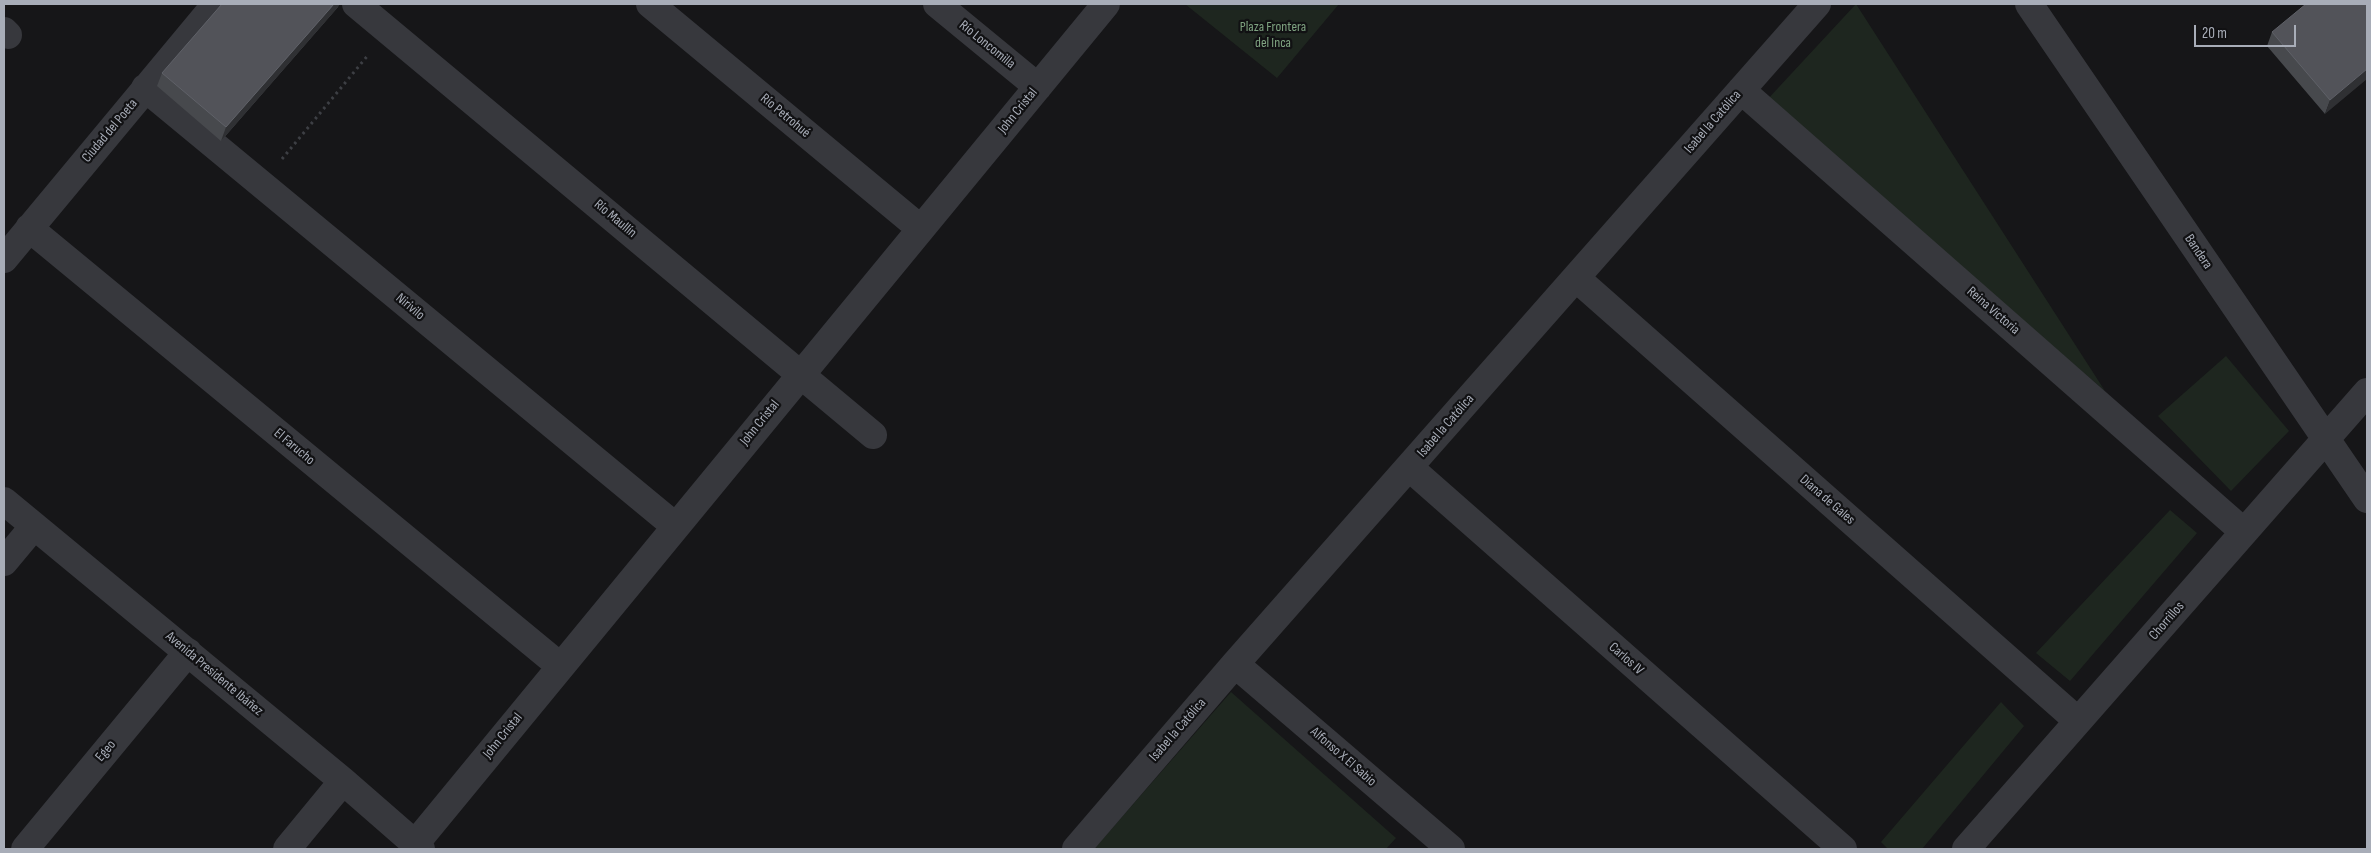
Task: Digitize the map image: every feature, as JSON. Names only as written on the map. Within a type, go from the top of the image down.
[{"type":"street","name":"Ciudad del Poeta","points":[[4,259],[216,4]]},
{"type":"street","name":"Río Maullín","points":[[356,4],[873,435]]},
{"type":"street","name":"Río Petrohué","points":[[650,4],[920,229]]},
{"type":"street","name":"Río Loncomilla","points":[[937,4],[1038,86]]},
{"type":"street","name":"John Cristal","points":[[418,846],[560,666],[1106,4]]},
{"type":"street","name":"Isabel la Católica","points":[[1076,849],[1235,664],[1410,468],[1817,4]]},
{"type":"street","name":"Bandera","points":[[2029,4],[2367,499]]},
{"type":"street","name":"Nirivilo","points":[[145,88],[675,526]]},
{"type":"street","name":"Reina Victoria","points":[[1741,90],[2244,532]]},
{"type":"street","name":"El Farucho","points":[[28,228],[560,666]]},
{"type":"street","name":"Diana de Gales","points":[[1576,278],[2078,721]]},
{"type":"street","name":"Chorrillos","points":[[1966,849],[2367,392]]},
{"type":"street","name":"Carlos IV","points":[[1410,468],[1843,849]]},
{"type":"street","name":"Avenida Presidente Ibáñez","points":[[4,501],[343,781],[418,846]]},
{"type":"street","points":[[4,562],[34,526]]},
{"type":"street","name":"Egeo","points":[[25,849],[188,652]]},
{"type":"street","name":"Alfonso X El Sabio","points":[[1235,664],[1451,849]]},
{"type":"street","points":[[287,849],[343,781]]},
{"type":"path","points":[[262,184],[388,30]]},
{"type":"green space","name":"Plaza Frontera del Inca","points":[[1185,4],[1339,4],[1277,78]]},
{"type":"green space","points":[[1856,4],[2105,391],[1766,101]]},
{"type":"green space","points":[[2226,356],[2289,431],[2231,491],[2158,416]]},
{"type":"green space","points":[[2170,510],[2197,533],[2070,681],[2036,653]]},
{"type":"green space","points":[[1231,692],[1396,838],[1386,849],[1094,849]]},
{"type":"green space","points":[[2001,702],[2024,726],[1922,849],[1888,849],[1881,842]]},
{"type":"building","points":[[222,4],[334,4],[226,127],[162,73]]},
{"type":"building","points":[[2306,4],[2367,4],[2367,69],[2330,100],[2272,32]]}]
